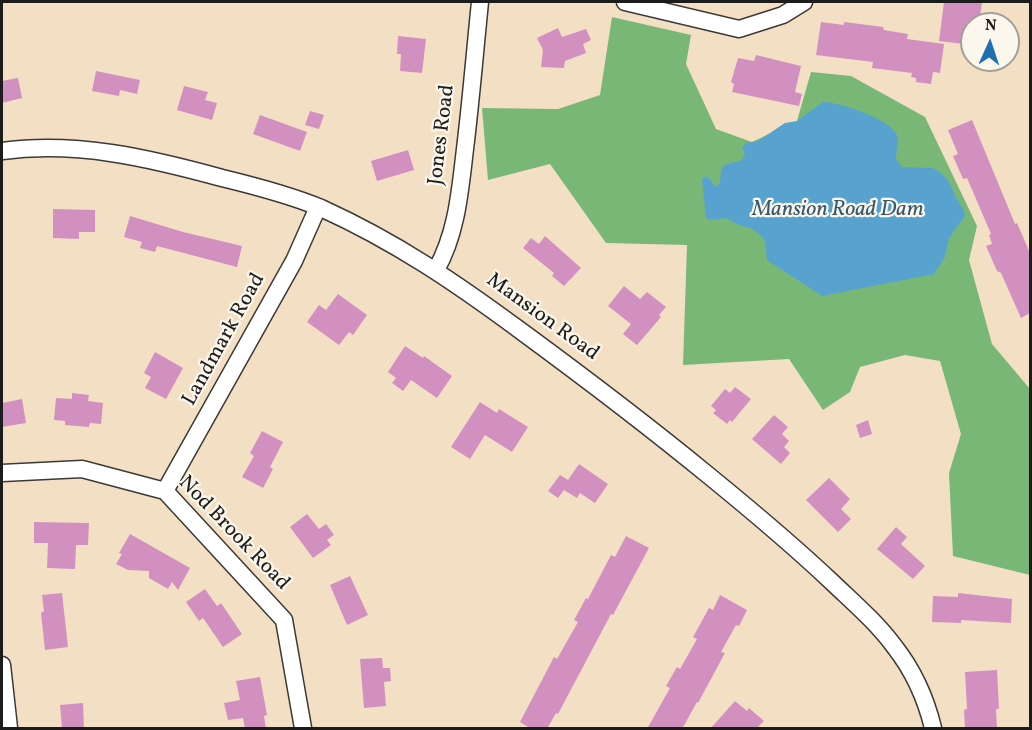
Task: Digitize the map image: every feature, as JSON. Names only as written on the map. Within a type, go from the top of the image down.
[{"type":"street","name":"Jones Road","points":[[436,270],[451,239],[456,215],[468,128],[480,2]]},
{"type":"street","points":[[625,2],[739,29],[783,15],[804,2]]},
{"type":"street","name":"Mansion Road","points":[[2,151],[53,147],[75,148],[136,157],[240,182],[318,207],[390,242],[436,270],[639,419],[737,499],[821,572],[871,619],[895,647],[920,690],[933,729]]},
{"type":"street","name":"Landmark Road","points":[[165,491],[288,271],[318,207]]},
{"type":"street","name":"Nod Brook Road","points":[[2,473],[82,469],[165,491],[284,620],[303,729]]},
{"type":"street","points":[[2,665],[9,729]]},
{"type":"green space","points":[[612,17],[691,35],[686,64],[716,129],[752,142],[797,121],[811,72],[851,76],[925,117],[977,226],[969,260],[992,344],[1030,389],[1030,575],[953,556],[949,473],[961,434],[940,361],[905,355],[860,367],[850,392],[823,410],[789,359],[683,365],[687,245],[606,243],[550,164],[488,180],[482,108],[558,109],[600,95]]},
{"type":"water","name":"Mansion Road Dam","points":[[823,102],[852,108],[885,123],[898,137],[896,159],[902,167],[933,168],[948,181],[965,216],[949,238],[945,257],[934,274],[822,296],[767,260],[762,236],[751,228],[725,218],[713,220],[706,218],[702,179],[707,176],[716,187],[720,183],[721,170],[724,165],[742,160],[745,154],[742,148],[746,143],[758,141],[785,123],[797,121]]},
{"type":"building","points":[[944,2],[982,2],[981,12],[960,12],[960,44],[939,41]]},
{"type":"building","points":[[821,22],[844,25],[844,22],[883,27],[884,30],[908,34],[907,39],[944,44],[940,73],[933,72],[931,84],[916,82],[916,78],[911,77],[912,73],[872,68],[873,62],[816,55]]},
{"type":"building","points":[[558,28],[562,37],[586,29],[591,40],[583,44],[586,53],[565,61],[564,68],[541,67],[543,50],[537,38]]},
{"type":"building","points":[[398,36],[426,39],[422,73],[400,71],[401,54],[397,54]]},
{"type":"building","points":[[756,55],[801,66],[795,92],[802,94],[799,106],[732,92],[734,84],[731,82],[738,58],[754,61]]},
{"type":"building","points":[[96,71],[140,80],[137,94],[120,90],[119,96],[92,91]]},
{"type":"building","points":[[18,78],[22,98],[2,103],[2,81]]},
{"type":"building","points":[[184,86],[208,92],[205,100],[217,103],[212,120],[177,110]]},
{"type":"building","points":[[310,111],[324,115],[319,129],[305,125]]},
{"type":"building","points":[[260,115],[307,132],[300,151],[253,134]]},
{"type":"building","points":[[972,120],[1015,224],[1017,223],[1030,253],[1030,313],[1021,318],[986,246],[992,244],[989,235],[991,234],[967,178],[963,179],[953,156],[958,154],[948,130]]},
{"type":"building","points":[[408,150],[414,170],[377,181],[371,161]]},
{"type":"building","points":[[53,209],[95,210],[95,232],[79,232],[79,239],[53,238]]},
{"type":"building","points":[[130,216],[242,246],[237,267],[157,246],[155,252],[140,248],[142,242],[124,237]]},
{"type":"building","points":[[545,236],[581,268],[564,286],[552,276],[554,273],[523,248],[531,238],[539,244]]},
{"type":"building","points":[[624,286],[640,299],[647,292],[666,307],[659,315],[661,317],[637,345],[623,334],[631,324],[608,306]]},
{"type":"building","points":[[338,294],[367,315],[353,335],[349,332],[339,345],[307,322],[319,305],[326,310]]},
{"type":"building","points":[[405,346],[452,376],[437,398],[411,380],[403,391],[392,383],[396,378],[388,372]]},
{"type":"building","points":[[155,352],[183,368],[166,399],[145,388],[151,377],[144,373]]},
{"type":"building","points":[[735,387],[751,399],[732,422],[730,420],[727,424],[713,413],[716,410],[711,406],[725,389],[730,393]]},
{"type":"building","points":[[72,393],[89,395],[88,401],[103,403],[101,424],[90,423],[89,427],[65,425],[65,421],[54,420],[56,398],[72,399]]},
{"type":"building","points":[[22,399],[26,423],[2,427],[2,403]]},
{"type":"building","points":[[480,402],[497,413],[499,409],[528,427],[512,452],[485,435],[470,459],[451,447]]},
{"type":"building","points":[[774,415],[788,427],[782,434],[789,441],[784,447],[790,453],[781,464],[752,439]]},
{"type":"building","points":[[868,420],[872,434],[860,438],[856,425]]},
{"type":"building","points":[[262,431],[283,442],[270,467],[273,469],[263,488],[242,477],[254,456],[250,453]]},
{"type":"building","points":[[579,464],[608,484],[595,503],[580,493],[577,498],[564,490],[558,498],[548,491],[560,475],[568,480]]},
{"type":"building","points":[[829,478],[850,499],[841,509],[851,519],[838,532],[806,500]]},
{"type":"building","points":[[307,514],[319,529],[326,524],[334,535],[327,540],[331,545],[313,558],[290,527]]},
{"type":"building","points":[[34,522],[89,523],[88,545],[76,545],[75,569],[47,568],[48,543],[34,543]]},
{"type":"building","points":[[896,527],[907,537],[901,544],[925,566],[913,579],[877,549]]},
{"type":"building","points":[[130,534],[190,568],[178,590],[172,582],[168,589],[149,578],[149,571],[128,570],[116,564],[122,554],[119,553]]},
{"type":"building","points":[[626,536],[649,548],[558,714],[556,713],[547,729],[531,729],[520,722],[554,657],[557,659],[578,622],[574,620],[586,598],[588,599],[611,555],[615,557]]},
{"type":"building","points":[[350,576],[368,615],[347,625],[330,585]]},
{"type":"building","points":[[205,589],[217,606],[221,603],[242,634],[223,647],[203,618],[199,621],[186,602]]},
{"type":"building","points":[[62,593],[68,647],[45,650],[41,613],[44,611],[42,595]]},
{"type":"building","points":[[958,593],[1012,599],[1011,623],[961,620],[961,623],[932,622],[933,596],[958,597]]},
{"type":"building","points":[[720,595],[747,610],[721,652],[725,653],[698,703],[682,729],[647,729],[670,688],[666,686],[677,667],[680,669],[697,639],[693,637],[709,608],[713,610]]},
{"type":"building","points":[[382,658],[383,668],[390,668],[391,681],[384,682],[386,706],[364,708],[360,659]]},
{"type":"building","points":[[997,670],[999,709],[996,709],[997,729],[965,729],[964,710],[967,709],[965,672]]},
{"type":"building","points":[[260,677],[267,715],[264,716],[266,729],[245,729],[243,718],[228,720],[224,703],[240,700],[236,681]]},
{"type":"building","points":[[735,701],[747,711],[749,708],[764,721],[756,729],[710,729]]},
{"type":"building","points":[[83,703],[84,729],[62,729],[60,705]]}]
